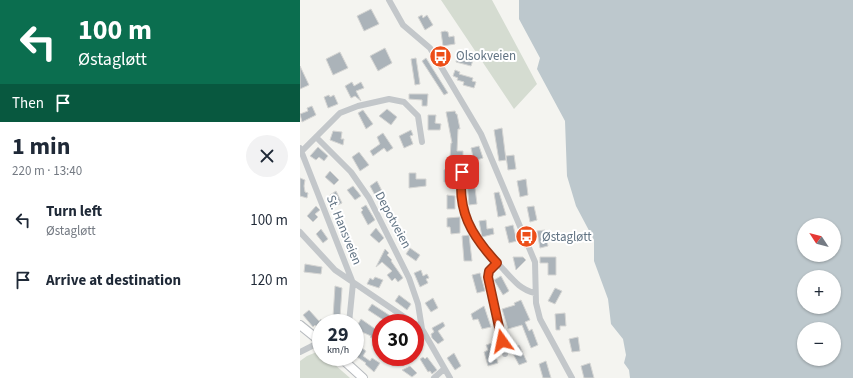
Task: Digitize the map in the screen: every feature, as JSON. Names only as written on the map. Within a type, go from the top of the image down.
[{"type":"main road","points":[[300,325],[312,335]]},
{"type":"main road","points":[[350,366],[363,378]]},
{"type":"street","points":[[389,0],[403,26],[430,48],[481,134],[533,256],[536,268],[536,303],[540,319],[572,378]]},
{"type":"street","points":[[301,150],[336,116],[346,110],[394,98],[404,102],[418,116],[422,142]]},
{"type":"street","name":"Depotveien","points":[[316,137],[356,178],[369,198],[409,278],[418,304],[420,314]]},
{"type":"street","name":"St. Hansveien","points":[[301,150],[353,283],[350,314]]},
{"type":"street","points":[[462,172],[462,200],[467,220],[479,243],[522,288],[535,293]]},
{"type":"street","points":[[300,232],[326,262],[353,283],[399,314]]},
{"type":"street","points":[[497,263],[489,271],[488,277],[505,354]]},
{"type":"street","points":[[424,333],[450,378]]},
{"type":"street","points":[[300,352],[312,346]]},
{"type":"street","points":[[434,378],[444,369]]},
{"type":"shaded area","points":[[441,0],[492,0],[537,84],[514,109]]},
{"type":"shaded area","points":[[519,0],[853,0],[853,378],[630,378],[629,370],[624,363],[626,355],[623,339],[611,324],[608,299],[594,261],[594,240],[576,206],[567,176],[565,121],[537,69],[540,58],[519,19]]},
{"type":"shaded area","points":[[312,354],[312,366],[336,366],[350,378],[300,378],[300,361]]},
{"type":"building","points":[[371,9],[379,24],[364,31],[357,16]]},
{"type":"building","points":[[422,15],[423,18],[427,15],[433,25],[425,30],[418,17]]},
{"type":"building","points":[[441,32],[448,32],[449,37],[454,36],[455,44],[443,46]]},
{"type":"building","points":[[385,48],[392,63],[378,71],[370,56]]},
{"type":"building","points":[[340,52],[348,68],[333,75],[326,59]]},
{"type":"building","points":[[458,53],[474,57],[471,66],[456,62]]},
{"type":"building","points":[[416,58],[420,84],[415,85],[411,59]]},
{"type":"building","points":[[426,58],[448,93],[444,95],[422,61]]},
{"type":"building","points":[[300,66],[309,85],[300,89]]},
{"type":"building","points":[[455,70],[460,72],[459,74],[473,78],[472,81],[476,82],[474,88],[463,85],[464,82],[457,80],[458,78],[453,76]]},
{"type":"building","points":[[352,82],[354,86],[361,82],[364,88],[356,91],[361,101],[355,96],[351,98],[345,86]]},
{"type":"building","points":[[409,94],[428,94],[427,106],[422,106],[422,100],[409,99]]},
{"type":"building","points":[[329,95],[330,97],[334,95],[338,104],[328,108],[324,97]]},
{"type":"building","points":[[312,106],[316,115],[302,122],[300,114],[308,111],[307,108]]},
{"type":"building","points":[[387,109],[397,117],[391,125],[379,116]]},
{"type":"building","points":[[363,110],[373,124],[366,129],[358,113]]},
{"type":"building","points":[[455,111],[460,129],[458,129],[457,151],[463,151],[463,158],[450,158],[452,143],[446,112]]},
{"type":"building","points":[[428,115],[436,115],[435,123],[441,124],[440,130],[428,130]]},
{"type":"building","points":[[502,128],[506,160],[499,161],[494,130]]},
{"type":"building","points":[[411,130],[413,135],[410,136],[413,144],[404,148],[399,136]]},
{"type":"building","points":[[333,131],[342,132],[341,139],[344,139],[343,145],[330,140]]},
{"type":"building","points":[[383,133],[393,148],[387,152],[384,148],[373,156],[370,151],[380,144],[377,137]]},
{"type":"building","points":[[479,146],[483,158],[474,161],[471,148]]},
{"type":"building","points":[[318,147],[328,156],[324,161],[319,157],[316,160],[310,156]]},
{"type":"building","points":[[359,152],[369,165],[360,171],[352,157]]},
{"type":"building","points":[[514,155],[516,169],[508,170],[506,156]]},
{"type":"building","points":[[444,170],[456,170],[455,177],[449,177],[449,182],[444,182]]},
{"type":"building","points":[[330,171],[339,180],[334,185],[325,177]]},
{"type":"building","points":[[409,173],[416,173],[416,179],[426,179],[426,186],[409,188]]},
{"type":"building","points":[[300,178],[305,180],[304,186],[305,192],[308,193],[307,198],[300,196]]},
{"type":"building","points":[[526,179],[528,195],[520,197],[517,181]]},
{"type":"building","points":[[474,180],[477,204],[469,205],[467,181]]},
{"type":"building","points":[[377,181],[384,195],[377,199],[370,186]]},
{"type":"building","points":[[353,186],[361,196],[355,200],[347,190]]},
{"type":"building","points":[[336,191],[342,203],[336,206],[330,195]]},
{"type":"building","points":[[499,192],[506,215],[498,217],[494,193]]},
{"type":"building","points":[[447,195],[455,196],[455,209],[447,209]]},
{"type":"building","points":[[366,205],[375,220],[368,225],[361,212],[363,210],[361,208]]},
{"type":"building","points":[[316,206],[320,210],[315,214],[318,217],[313,222],[307,216]]},
{"type":"building","points":[[534,206],[537,220],[530,222],[527,207]]},
{"type":"building","points":[[460,217],[460,233],[451,234],[450,227],[447,227],[447,218]]},
{"type":"building","points":[[486,220],[487,229],[493,228],[494,234],[482,237],[479,221]]},
{"type":"building","points":[[513,225],[517,241],[509,243],[505,227]]},
{"type":"building","points":[[376,228],[384,238],[379,243],[370,235]]},
{"type":"building","points":[[321,229],[328,239],[323,243],[316,234]]},
{"type":"building","points":[[545,230],[548,246],[540,248],[537,231]]},
{"type":"building","points":[[469,235],[472,261],[464,261],[462,236]]},
{"type":"building","points":[[410,248],[420,255],[416,261],[406,254]]},
{"type":"building","points":[[385,249],[389,253],[387,255],[392,260],[391,261],[403,278],[398,282],[395,278],[392,281],[387,275],[392,271],[382,262],[376,267]]},
{"type":"building","points":[[513,257],[523,257],[526,260],[516,270]]},
{"type":"building","points":[[540,257],[556,257],[556,275],[548,275],[548,263],[540,263]]},
{"type":"building","points":[[305,264],[322,267],[321,274],[304,272]]},
{"type":"building","points":[[421,270],[423,276],[427,274],[429,278],[426,279],[428,283],[420,287],[414,273]]},
{"type":"building","points":[[480,273],[485,291],[477,293],[472,275]]},
{"type":"building","points":[[501,276],[509,291],[503,295],[494,280]]},
{"type":"building","points":[[375,277],[383,280],[379,288],[367,284],[370,278],[373,280]]},
{"type":"building","points":[[335,286],[342,288],[340,314],[333,314]]},
{"type":"building","points":[[555,288],[562,291],[555,304],[548,301]]},
{"type":"building","points":[[399,295],[411,304],[407,310],[395,301]]},
{"type":"building","points":[[433,298],[438,308],[431,312],[425,303]]},
{"type":"building","points":[[521,300],[530,320],[525,322],[529,331],[532,329],[538,345],[531,348],[522,325],[508,329],[502,309],[515,305],[514,303]]},
{"type":"building","points":[[372,304],[387,314],[374,314],[368,310]]},
{"type":"building","points":[[484,306],[491,327],[482,329],[478,319],[473,320],[471,314]]},
{"type":"building","points":[[309,310],[313,314],[312,326],[303,315]]},
{"type":"building","points":[[565,313],[566,326],[560,326],[560,330],[556,330],[555,314]]},
{"type":"building","points":[[364,321],[372,327],[372,338],[370,337],[371,336],[364,333]]},
{"type":"building","points":[[443,322],[445,326],[438,331],[444,340],[438,344],[432,338],[431,334],[434,332],[432,328]]},
{"type":"building","points":[[578,337],[580,351],[572,352],[569,339]]},
{"type":"building","points":[[513,342],[515,347],[519,345],[527,362],[519,365],[508,344]]},
{"type":"building","points":[[492,343],[498,363],[488,366],[484,352],[488,350],[486,345]]},
{"type":"building","points":[[454,353],[461,366],[455,370],[447,358]]},
{"type":"building","points":[[364,357],[370,361],[372,358],[372,366],[378,366],[374,372],[365,364],[366,363],[364,362]]},
{"type":"building","points":[[427,357],[437,370],[432,374],[430,371],[428,372],[424,366],[424,358],[425,359]]},
{"type":"building","points":[[546,361],[551,378],[543,378],[539,364]]},
{"type":"building","points":[[590,363],[594,378],[584,378],[581,366]]},
{"type":"building","points":[[410,366],[417,373],[412,377],[402,370]]},
{"type":"place","name":"Olsokveien","points":[[440,56]]},
{"type":"place","name":"Østagløtt","points":[[526,237]]},
{"type":"route","points":[[462,172],[462,206],[467,220],[479,243],[497,263],[489,271],[488,277],[502,341]]}]
